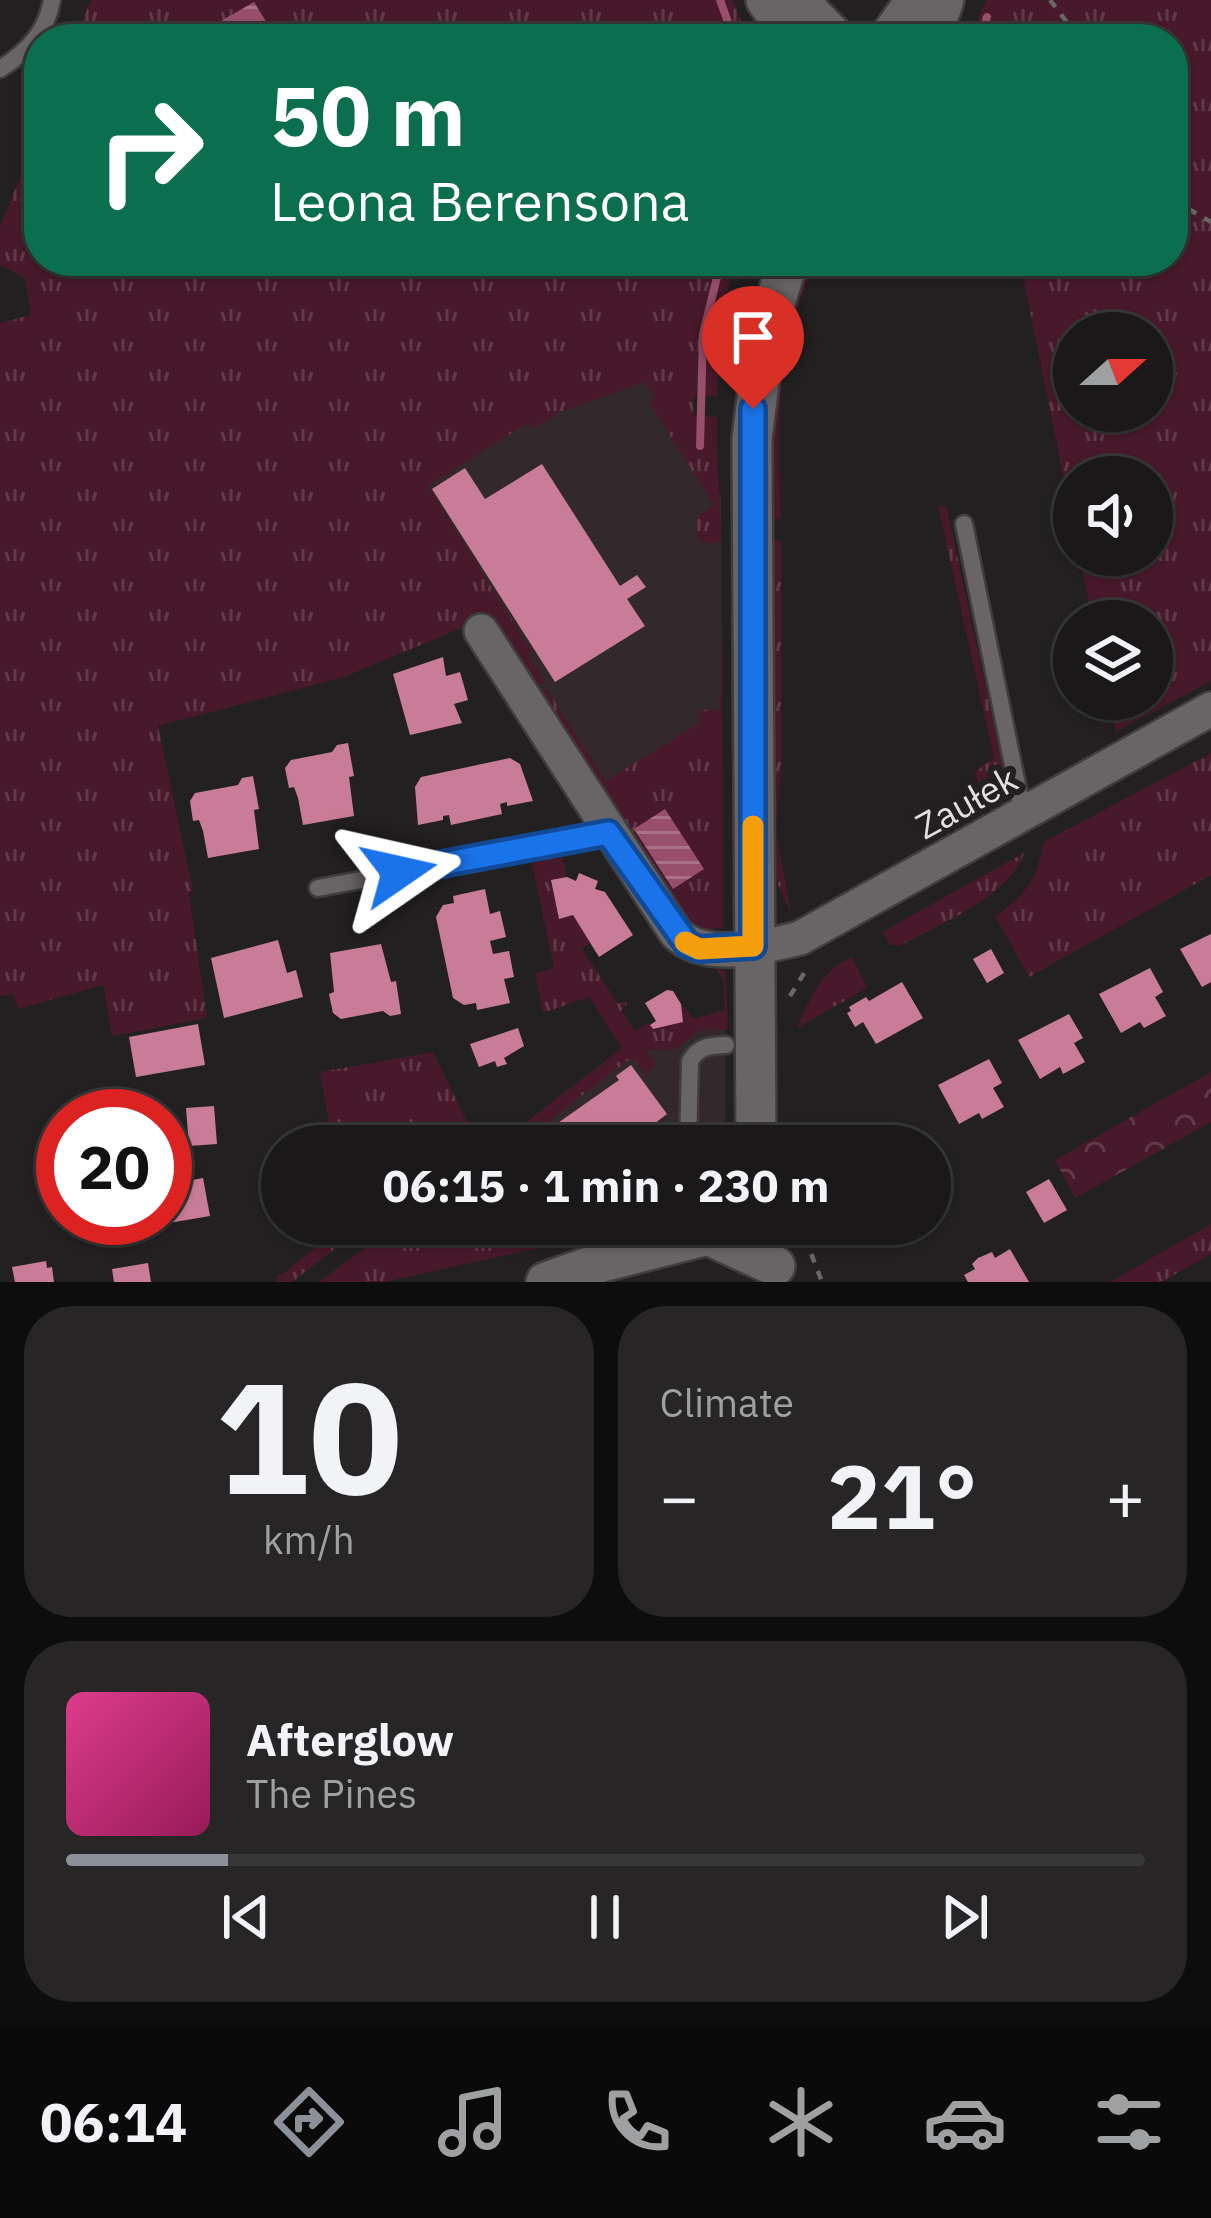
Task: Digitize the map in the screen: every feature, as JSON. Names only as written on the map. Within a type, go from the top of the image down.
[{"type":"street","points":[[797,0],[821,24]]},
{"type":"street","points":[[898,24],[916,0]]},
{"type":"street","points":[[756,1125],[752,424],[765,335],[784,276]]},
{"type":"street","points":[[481,631],[608,833]]},
{"type":"street","name":"Zaułek","points":[[608,833],[687,944],[699,949],[800,938],[1211,709]]},
{"type":"street","points":[[546,1282],[595,1245]]},
{"type":"street","points":[[735,1245],[778,1274]]},
{"type":"lane","points":[[964,524],[1023,814]]},
{"type":"lane","points":[[318,888],[608,833]]},
{"type":"lane","points":[[688,1125],[690,1061],[706,1046],[726,1045]]},
{"type":"path","points":[[788,998],[808,966],[804,955]]},
{"type":"path","points":[[807,1245],[822,1282]]},
{"type":"shaded area","points":[[254,2],[268,24],[220,24]]},
{"type":"shaded area","points":[[648,380],[721,496],[723,896],[697,930],[540,692],[405,462]]},
{"type":"shaded area","points":[[665,809],[704,869],[673,889],[634,829]]},
{"type":"shaded area","points":[[725,1013],[725,1125],[522,1125],[623,1048]]},
{"type":"green space","points":[[91,0],[733,0],[742,24],[81,24]]},
{"type":"green space","points":[[986,0],[1211,0],[1211,681],[1173,701],[1173,600],[1089,600],[1083,576],[1173,576],[1173,456],[1059,456],[1054,432],[1173,432],[1173,312],[1053,312],[1053,425],[1023,276],[1188,276],[1188,24],[976,24]]},
{"type":"green space","points":[[24,167],[24,276],[731,276],[720,319],[717,396],[694,395],[693,415],[717,417],[721,541],[698,540],[696,518],[714,505],[649,402],[655,397],[645,382],[560,412],[533,429],[528,423],[428,486],[532,652],[528,655],[545,682],[537,687],[490,616],[344,677],[158,726],[193,891],[189,893],[207,1018],[112,1036],[103,985],[18,1009],[14,994],[0,996],[0,323],[31,315],[25,278],[0,265],[0,227]]},
{"type":"green space","points":[[799,276],[810,276],[786,355],[779,452],[781,518],[771,521],[767,453],[772,372]]},
{"type":"green space","points":[[946,505],[1007,784],[983,800],[975,772],[994,758],[938,506]]},
{"type":"green space","points":[[771,538],[781,542],[781,762],[776,832],[791,913],[778,885],[772,843]]},
{"type":"green space","points":[[722,627],[723,928],[694,931],[540,692],[546,688],[606,781],[699,723],[701,710],[720,709]],"holes":[[[665,809],[703,869],[673,889]]]},
{"type":"green space","points":[[1113,720],[1138,720],[1116,732]]},
{"type":"green space","points":[[1211,753],[1211,875],[1029,977],[995,916],[1028,885],[1044,842]]},
{"type":"green space","points":[[1024,853],[1017,868],[989,896],[900,946],[890,945],[882,932]]},
{"type":"green space","points":[[562,856],[567,877],[551,881],[559,918],[573,915],[590,943],[582,949],[618,1004],[625,1001],[621,1010],[635,1031],[648,1023],[653,1029],[682,1022],[681,1004],[694,1019],[725,1010],[723,980],[715,967],[725,971],[728,1029],[698,1031],[677,1049],[647,1050],[656,1065],[645,1074],[635,1061],[628,1060],[549,1121],[552,1125],[522,1125],[622,1048],[589,997],[543,1013],[535,973],[554,968],[532,863]]},
{"type":"green space","points":[[852,957],[867,988],[797,1028],[824,978]]},
{"type":"green space","points":[[433,1052],[469,1125],[329,1125],[320,1072]]},
{"type":"green space","points":[[1211,1072],[1211,1122],[1075,1198],[1055,1160]]},
{"type":"green space","points":[[1211,1224],[1211,1254],[1161,1282],[1110,1282]]},
{"type":"green space","points":[[319,1245],[340,1245],[292,1282],[278,1282],[277,1275]]},
{"type":"green space","points":[[369,1245],[552,1245],[384,1282],[319,1282]]},
{"type":"building","points":[[542,464],[620,586],[637,575],[646,587],[627,599],[645,626],[555,682],[432,489],[465,468],[485,499]]},
{"type":"building","points":[[443,657],[446,676],[460,672],[468,700],[454,704],[462,723],[410,735],[393,674]]},
{"type":"building","points":[[348,743],[354,816],[303,825],[285,768],[291,760],[332,752],[337,745]]},
{"type":"building","points":[[510,758],[520,764],[533,801],[500,804],[502,814],[451,825],[449,815],[418,825],[415,787],[421,777]]},
{"type":"building","points":[[253,776],[259,849],[208,858],[190,801],[195,793],[238,785],[242,778]]},
{"type":"building","points":[[579,873],[598,881],[595,889],[605,892],[633,935],[599,957],[573,915],[559,919],[551,880],[567,877],[576,881]]},
{"type":"building","points":[[485,889],[490,914],[500,911],[506,937],[490,941],[493,954],[509,951],[514,977],[504,979],[510,1003],[477,1010],[476,1003],[464,1005],[453,998],[436,917],[443,905],[454,903],[453,896]]},
{"type":"building","points":[[1211,934],[1211,982],[1202,987],[1180,949]]},
{"type":"building","points":[[278,940],[287,973],[296,970],[303,997],[224,1018],[211,958]]},
{"type":"building","points":[[381,944],[391,982],[396,981],[401,1014],[390,1016],[383,1011],[341,1019],[333,1013],[329,994],[334,992],[330,953]]},
{"type":"building","points":[[991,949],[1004,973],[987,983],[973,959]]},
{"type":"building","points":[[1150,968],[1163,992],[1155,997],[1166,1016],[1121,1033],[1099,994]]},
{"type":"building","points":[[902,982],[923,1018],[876,1044],[863,1022],[855,1027],[847,1013],[849,1007]]},
{"type":"building","points":[[667,990],[681,1004],[683,1022],[653,1029],[650,1025],[656,1021],[645,1003]]},
{"type":"building","points":[[1069,1014],[1083,1038],[1074,1043],[1085,1062],[1063,1074],[1060,1067],[1040,1079],[1018,1040]]},
{"type":"building","points":[[198,1024],[205,1065],[136,1077],[129,1037]]},
{"type":"building","points":[[518,1028],[524,1046],[504,1058],[507,1064],[497,1067],[495,1061],[479,1067],[470,1044]]},
{"type":"building","points":[[989,1059],[1002,1083],[993,1088],[1004,1107],[959,1124],[938,1085]]},
{"type":"building","points":[[631,1065],[667,1114],[653,1125],[555,1125],[619,1080],[616,1076]]},
{"type":"building","points":[[214,1106],[217,1144],[192,1146],[192,1108]]},
{"type":"building","points":[[203,1178],[210,1216],[192,1219],[192,1180]]},
{"type":"building","points":[[1049,1179],[1067,1210],[1044,1223],[1026,1192]]},
{"type":"building","points":[[1010,1249],[1029,1282],[968,1282],[964,1275],[975,1269],[972,1264],[978,1258],[992,1252],[995,1258]]},
{"type":"building","points":[[46,1261],[54,1282],[15,1282],[12,1267]]},
{"type":"building","points":[[148,1263],[151,1282],[114,1282],[112,1269]]},
{"type":"waterway","points":[[720,0],[729,24]]},
{"type":"waterway","points":[[985,24],[987,17]]},
{"type":"waterway","points":[[700,446],[703,334],[717,276]]},
{"type":"slow traffic","points":[[685,942],[699,949],[753,946],[753,826]]},
{"type":"route","points":[[399,872],[608,833],[687,944],[699,949],[753,946],[753,409]]}]
